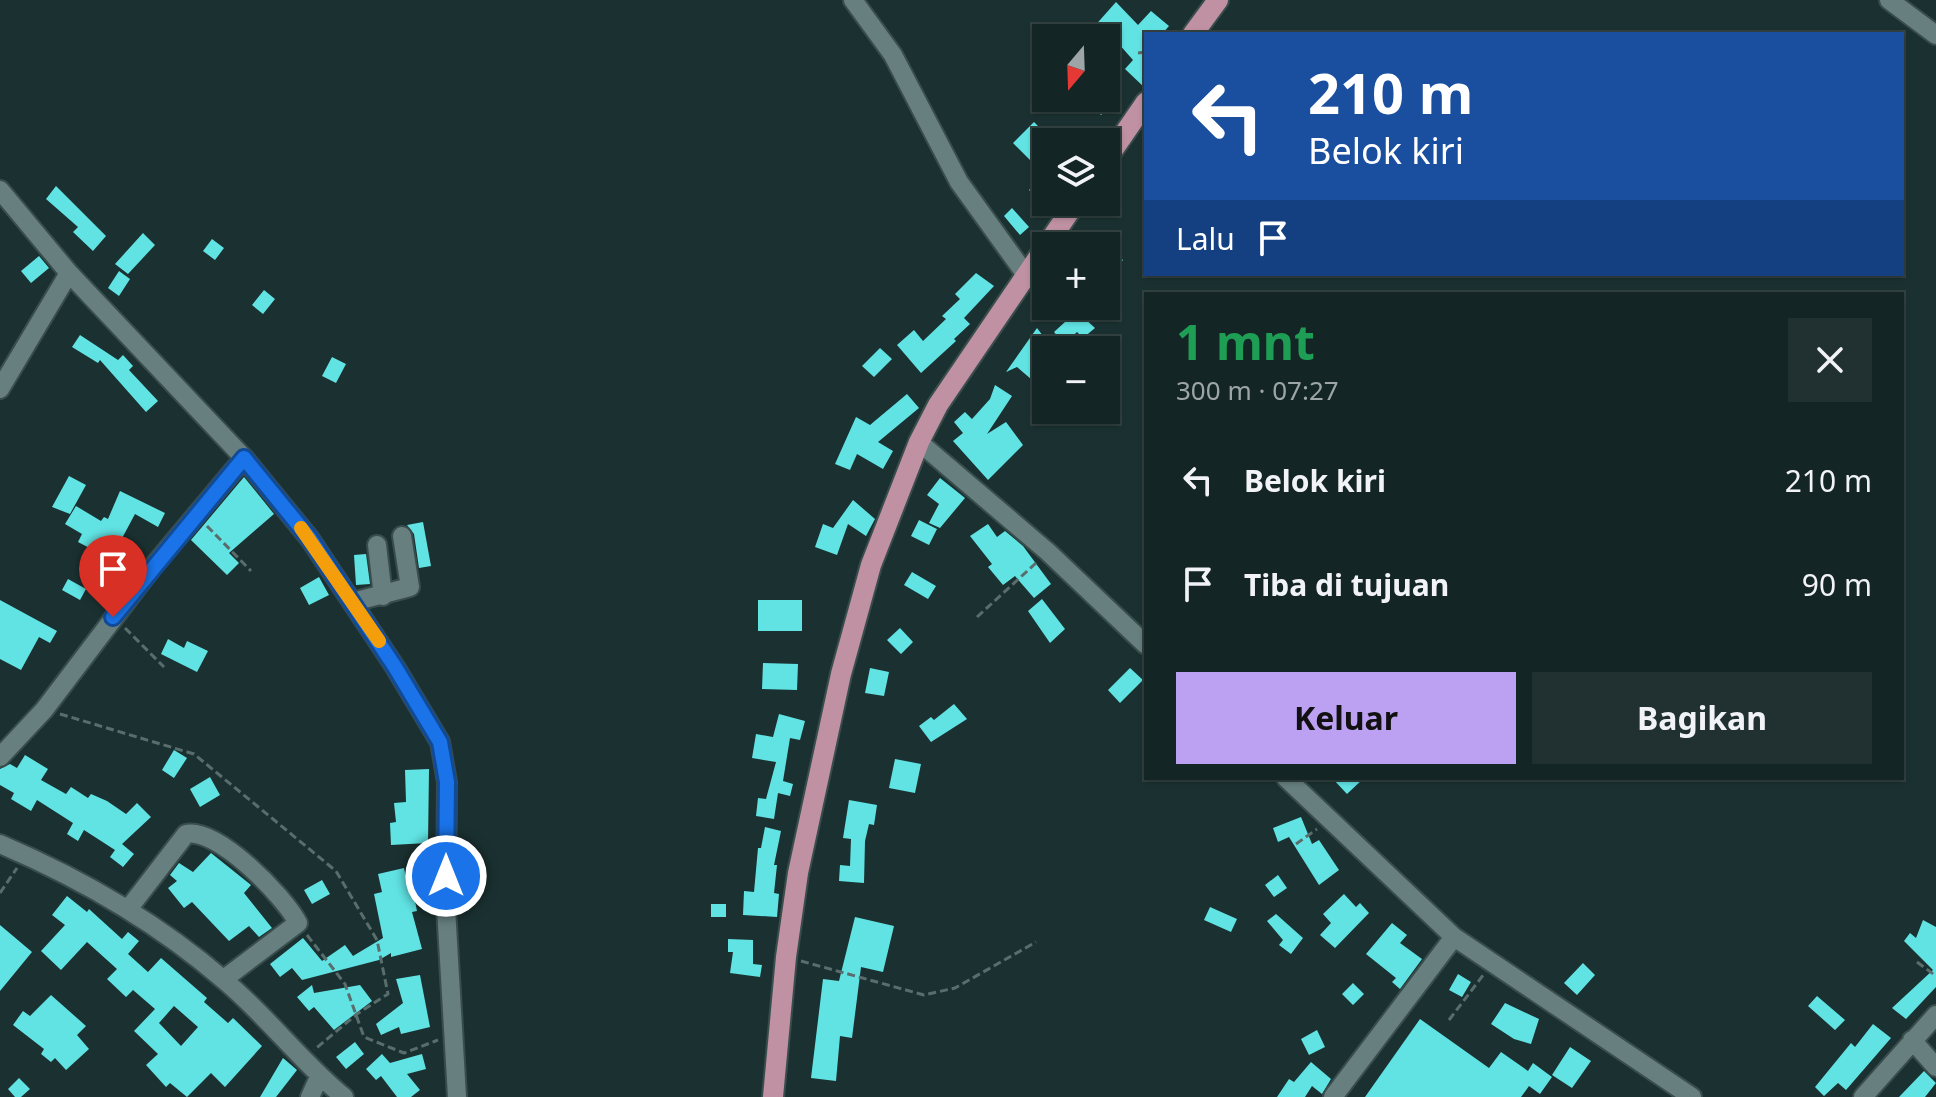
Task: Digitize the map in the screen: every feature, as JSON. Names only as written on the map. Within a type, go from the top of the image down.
[{"type":"main road","points":[[1194,32],[1218,0]]},
{"type":"main road","points":[[1120,140],[1144,105]]},
{"type":"main road","points":[[773,1097],[786,957],[812,803],[841,674],[871,565],[919,442],[946,391],[1032,269]]},
{"type":"street","points":[[853,0],[893,55],[959,182],[1026,275]]},
{"type":"street","points":[[1889,0],[1936,35]]},
{"type":"street","points":[[1908,15],[1921,0]]},
{"type":"street","points":[[0,190],[69,273],[244,458],[310,539],[423,711],[444,757],[446,908],[456,1034],[457,1097]]},
{"type":"street","points":[[0,389],[69,273]]},
{"type":"street","points":[[919,442],[1048,552],[1144,643]]},
{"type":"street","points":[[0,757],[44,710],[151,569],[244,458]]},
{"type":"street","points":[[353,602],[410,587],[402,536]]},
{"type":"street","points":[[377,545],[383,596]]},
{"type":"street","points":[[1288,780],[1454,937],[1491,965],[1692,1097]]},
{"type":"street","points":[[129,908],[186,834],[199,833],[261,876],[298,923],[224,979]]},
{"type":"street","points":[[0,844],[129,908],[224,979],[305,1058],[319,1077],[344,1097]]},
{"type":"street","points":[[1333,1097],[1454,937]]},
{"type":"street","points":[[1863,1097],[1936,1015]]},
{"type":"street","points":[[1912,1040],[1936,1067]]},
{"type":"street","points":[[310,1097],[319,1077]]},
{"type":"path","points":[[1138,53],[1144,52]]},
{"type":"path","points":[[196,514],[251,571]]},
{"type":"path","points":[[116,550],[151,569]]},
{"type":"path","points":[[977,617],[1048,552]]},
{"type":"path","points":[[113,617],[164,667]]},
{"type":"path","points":[[44,710],[194,754],[336,871],[377,940],[388,994],[357,1014],[305,1058]]},
{"type":"path","points":[[1296,844],[1330,820]]},
{"type":"path","points":[[0,893],[26,855]]},
{"type":"path","points":[[298,923],[345,984],[364,1037],[404,1053],[456,1034]]},
{"type":"path","points":[[786,957],[924,995],[955,988],[1036,942]]},
{"type":"path","points":[[1917,962],[1936,976]]},
{"type":"path","points":[[1449,1020],[1491,965]]},
{"type":"building","points":[[1116,2],[1138,25],[1151,11],[1169,26],[1164,32],[1144,32],[1144,87],[1125,69],[1133,60],[1120,45],[1120,24],[1096,24]]},
{"type":"building","points":[[1034,122],[1040,128],[1032,128],[1032,162],[1013,143]]},
{"type":"building","points":[[56,186],[106,236],[93,251],[73,232],[78,227],[46,199]]},
{"type":"building","points":[[1012,208],[1029,227],[1020,235],[1004,216]]},
{"type":"building","points":[[143,233],[155,245],[128,274],[115,264]]},
{"type":"building","points":[[212,239],[224,248],[215,260],[203,251]]},
{"type":"building","points":[[39,256],[49,268],[31,283],[21,271]]},
{"type":"building","points":[[119,271],[130,279],[119,296],[108,288]]},
{"type":"building","points":[[976,273],[994,286],[964,318],[970,324],[954,339],[956,341],[921,373],[897,345],[914,330],[923,341],[946,319],[942,316],[960,299],[955,294]]},
{"type":"building","points":[[264,290],[275,299],[263,314],[252,305]]},
{"type":"building","points":[[1063,320],[1086,320],[1095,328],[1085,336],[1077,332],[1073,336],[1057,336],[1054,332],[1065,322]]},
{"type":"building","points":[[1037,328],[1043,336],[1032,336],[1032,380],[1017,367],[1006,372]]},
{"type":"building","points":[[80,335],[118,360],[123,355],[133,366],[129,370],[158,401],[146,412],[100,360],[98,363],[72,347]]},
{"type":"building","points":[[880,348],[892,359],[874,377],[862,366]]},
{"type":"building","points":[[332,357],[346,364],[336,383],[322,376]]},
{"type":"building","points":[[995,385],[1012,396],[987,434],[1006,422],[1023,445],[988,480],[953,441],[963,433],[954,422],[965,412],[972,419],[990,399]]},
{"type":"building","points":[[907,394],[919,408],[878,442],[893,451],[883,469],[857,454],[850,470],[835,464],[856,417],[870,425]]},
{"type":"building","points":[[69,476],[86,485],[70,514],[52,507]]},
{"type":"building","points":[[244,477],[274,514],[229,553],[239,563],[227,575],[191,540]]},
{"type":"building","points":[[940,478],[965,498],[940,528],[929,523],[939,504],[927,495]]},
{"type":"building","points":[[120,491],[165,513],[158,527],[135,514],[120,542],[110,536],[101,554],[78,542],[82,534],[65,524],[76,506],[101,521],[104,517],[108,519]]},
{"type":"building","points":[[853,500],[875,519],[866,536],[848,524],[837,555],[815,547],[823,524],[833,528]]},
{"type":"building","points":[[919,520],[937,529],[929,545],[911,536]]},
{"type":"building","points":[[423,522],[431,566],[419,568],[414,534],[407,525]]},
{"type":"building","points":[[988,524],[997,537],[1005,531],[1023,546],[1051,584],[1034,598],[1015,576],[1003,585],[988,567],[992,564],[970,536]]},
{"type":"building","points":[[366,554],[370,584],[356,585],[354,555]]},
{"type":"building","points":[[912,572],[936,586],[928,599],[904,585]]},
{"type":"building","points":[[319,577],[329,595],[309,605],[300,588]]},
{"type":"building","points":[[68,579],[86,589],[80,600],[62,590]]},
{"type":"building","points":[[1042,599],[1065,629],[1050,643],[1028,611]]},
{"type":"building","points":[[0,600],[57,631],[50,643],[39,637],[21,670],[0,659]]},
{"type":"building","points":[[758,600],[802,600],[802,631],[758,631]]},
{"type":"building","points":[[900,628],[913,642],[901,654],[887,640]]},
{"type":"building","points":[[168,639],[184,648],[187,641],[208,651],[197,672],[161,654]]},
{"type":"building","points":[[763,663],[798,664],[797,690],[762,689]]},
{"type":"building","points":[[870,668],[889,672],[884,696],[865,693]]},
{"type":"building","points":[[1130,668],[1143,680],[1120,703],[1108,690]]},
{"type":"building","points":[[954,704],[967,719],[931,742],[919,726],[931,717],[934,720]]},
{"type":"building","points":[[779,714],[805,721],[800,740],[790,738],[783,781],[793,784],[790,796],[778,793],[774,819],[756,816],[758,798],[766,799],[776,762],[752,758],[756,734],[773,737]]},
{"type":"building","points":[[174,750],[187,758],[174,778],[162,770]]},
{"type":"building","points":[[25,755],[48,769],[41,780],[66,794],[71,787],[88,798],[91,794],[107,801],[126,814],[137,803],[151,817],[122,844],[134,854],[123,867],[110,857],[115,850],[84,830],[78,841],[67,834],[73,823],[37,800],[31,811],[11,799],[14,793],[0,785],[0,769],[10,764],[17,768]]},
{"type":"building","points":[[895,759],[921,764],[915,793],[889,788]]},
{"type":"building","points":[[429,769],[428,843],[391,845],[390,823],[396,822],[394,803],[406,802],[405,770]]},
{"type":"building","points":[[210,777],[220,795],[200,807],[190,789]]},
{"type":"building","points":[[1334,780],[1362,780],[1347,794]]},
{"type":"building","points":[[849,800],[877,805],[874,825],[869,824],[865,841],[864,883],[839,881],[840,865],[850,866],[851,839],[843,838]]},
{"type":"building","points":[[1301,817],[1312,844],[1319,840],[1339,870],[1319,885],[1289,837],[1278,842],[1273,828]]},
{"type":"building","points":[[765,827],[781,831],[774,865],[777,865],[774,893],[779,894],[777,917],[743,915],[744,891],[754,892],[758,848],[761,848]]},
{"type":"building","points":[[211,853],[251,885],[244,893],[272,928],[259,937],[249,926],[229,941],[192,902],[184,908],[168,888],[177,881],[170,875],[179,863],[193,872]]},
{"type":"building","points":[[404,868],[408,887],[412,886],[417,911],[412,912],[422,949],[391,957],[391,953],[379,960],[302,980],[292,968],[280,977],[270,964],[303,938],[322,961],[345,945],[353,956],[383,938],[374,894],[382,892],[378,874]]},
{"type":"building","points":[[1278,875],[1287,888],[1274,897],[1265,885]]},
{"type":"building","points":[[322,880],[330,894],[312,904],[304,890]]},
{"type":"building","points":[[1344,894],[1356,907],[1360,903],[1369,913],[1335,948],[1320,935],[1331,923],[1323,914]]},
{"type":"building","points":[[67,896],[87,912],[89,909],[122,939],[128,932],[139,941],[128,954],[148,972],[161,958],[207,998],[204,1002],[228,1023],[233,1018],[262,1046],[225,1087],[211,1073],[187,1097],[170,1083],[166,1087],[146,1065],[158,1054],[134,1031],[155,1009],[133,990],[126,997],[107,979],[117,969],[87,942],[61,970],[41,951],[65,925],[52,915]],"holes":[[[174,1006],[198,1027],[181,1046],[159,1023]]]},
{"type":"building","points":[[711,904],[726,904],[726,917],[711,917]]},
{"type":"building","points":[[1210,907],[1237,919],[1231,932],[1204,920]]},
{"type":"building","points":[[1276,914],[1303,938],[1291,954],[1279,945],[1283,940],[1267,921]]},
{"type":"building","points":[[855,917],[894,926],[883,972],[861,967],[852,1038],[840,1036],[836,1081],[811,1078],[823,979],[839,981]]},
{"type":"building","points":[[1923,920],[1936,927],[1936,987],[1906,1019],[1892,1008],[1933,970],[1904,941],[1910,933],[1916,938]]},
{"type":"building","points":[[1392,923],[1407,935],[1400,943],[1422,959],[1400,989],[1392,982],[1396,978],[1366,954]]},
{"type":"building","points":[[0,925],[32,952],[0,991]]},
{"type":"building","points":[[728,939],[753,940],[753,964],[762,965],[760,977],[730,973],[733,952],[728,952]]},
{"type":"building","points":[[1583,963],[1595,975],[1577,995],[1564,983]]},
{"type":"building","points":[[1458,974],[1471,982],[1462,997],[1449,990]]},
{"type":"building","points":[[420,975],[430,1027],[401,1034],[399,1027],[381,1035],[376,1024],[403,1003],[396,979]]},
{"type":"building","points":[[1353,983],[1364,994],[1353,1005],[1342,994]]},
{"type":"building","points":[[312,985],[314,993],[360,985],[372,1001],[334,1030],[314,1007],[309,1011],[297,997]]},
{"type":"building","points":[[51,995],[86,1026],[77,1035],[89,1049],[66,1070],[55,1058],[51,1062],[41,1054],[44,1049],[13,1025],[23,1011],[30,1016]]},
{"type":"building","points":[[1817,996],[1845,1020],[1835,1030],[1808,1006]]},
{"type":"building","points":[[1505,1003],[1539,1019],[1531,1044],[1514,1039],[1491,1024]]},
{"type":"building","points":[[1420,1019],[1489,1068],[1501,1052],[1528,1071],[1533,1063],[1552,1077],[1540,1094],[1529,1086],[1521,1097],[1365,1097]]},
{"type":"building","points":[[1873,1024],[1891,1038],[1846,1090],[1838,1083],[1824,1096],[1815,1087],[1851,1043],[1855,1047]]},
{"type":"building","points":[[1317,1030],[1325,1047],[1309,1055],[1301,1039]]},
{"type":"building","points":[[355,1042],[364,1054],[346,1069],[336,1057]]},
{"type":"building","points":[[1570,1047],[1591,1061],[1572,1088],[1552,1075]]},
{"type":"building","points":[[382,1054],[390,1063],[422,1054],[426,1069],[407,1074],[420,1090],[411,1097],[397,1097],[381,1076],[376,1080],[366,1069]]},
{"type":"building","points":[[283,1058],[297,1070],[276,1097],[260,1097]]},
{"type":"building","points":[[1311,1062],[1331,1079],[1322,1094],[1312,1086],[1305,1097],[1277,1097],[1289,1079],[1294,1082]]},
{"type":"building","points":[[1924,1071],[1936,1083],[1925,1097],[1899,1097]]},
{"type":"building","points":[[19,1078],[30,1089],[21,1097],[15,1097],[8,1089]]},
{"type":"slow traffic","points":[[301,528],[379,641]]},
{"type":"route","points":[[113,617],[244,458],[310,539],[395,667],[440,742],[447,782],[446,876]]}]
